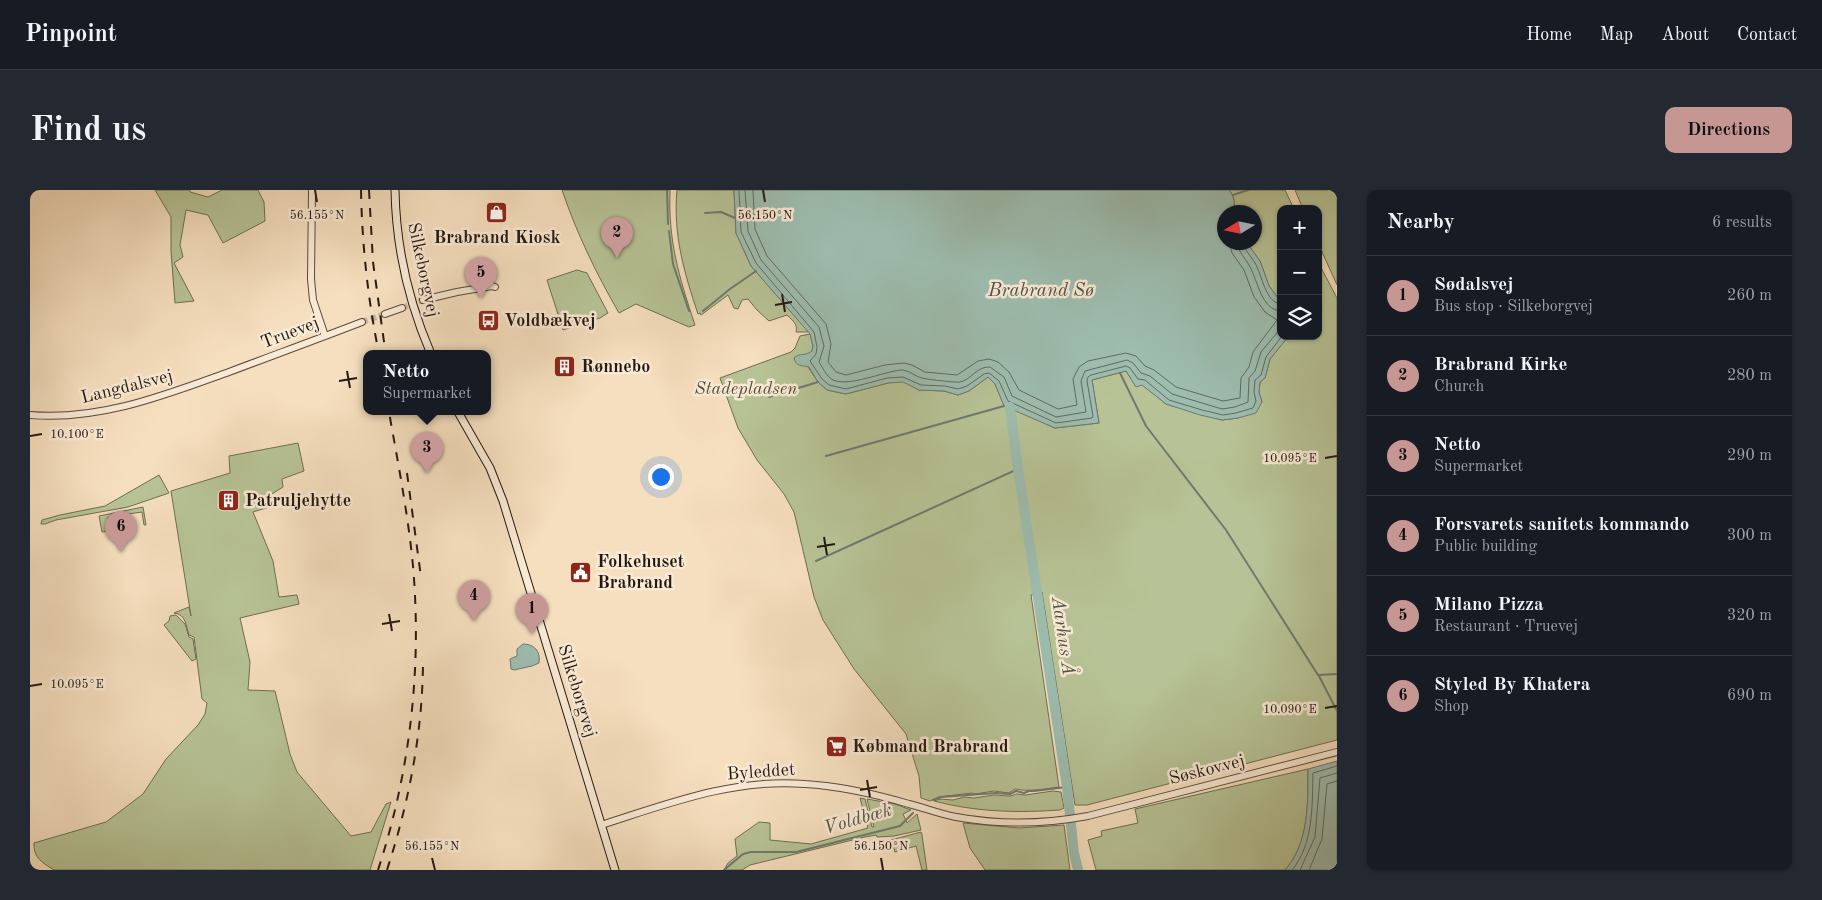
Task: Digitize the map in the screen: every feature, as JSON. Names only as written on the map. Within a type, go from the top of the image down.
[{"type":"main road","name":"Silkeborgvej","points":[[395,190],[398,233],[406,276],[417,317],[429,350]]},
{"type":"main road","name":"Silkeborgvej","points":[[460,415],[490,468],[503,500],[615,870]]},
{"type":"street","points":[[312,190],[311,279],[313,300],[325,336]]},
{"type":"street","points":[[423,300],[466,290],[495,287]]},
{"type":"street","points":[[385,314],[402,308]]},
{"type":"street","name":"Truevej","points":[[228,372],[362,322]]},
{"type":"street","name":"Langdalsvej","points":[[30,415],[60,417],[92,414],[162,396],[228,372]]},
{"type":"street","name":"Søskovvej","points":[[925,809],[987,822],[1023,823],[1082,817],[1337,752]]},
{"type":"street","name":"Byleddet","points":[[601,825],[701,794],[766,784],[802,784],[836,787],[887,798],[925,809]]},
{"type":"green space","points":[[155,190],[190,190],[190,192],[208,197],[222,190],[258,190],[264,202],[265,221],[223,243],[208,215],[186,210],[180,245],[183,257],[174,263],[194,301],[175,303],[171,251],[171,217]]},
{"type":"green space","points":[[562,190],[670,190],[671,226],[676,259],[695,325],[689,327],[636,304],[619,313],[588,253]]},
{"type":"green space","points":[[677,190],[734,190],[736,233],[751,266],[809,332],[796,332],[796,325],[787,315],[769,321],[748,299],[742,300],[738,309],[734,308],[728,295],[701,315],[700,313],[698,314],[688,283],[678,238]]},
{"type":"green space","points":[[1229,190],[1285,190],[1292,205],[1277,205],[1277,297],[1269,286],[1260,261],[1252,250],[1262,250],[1262,205],[1234,205]]},
{"type":"green space","points":[[1295,190],[1337,190],[1337,285],[1322,252],[1322,205],[1301,205]]},
{"type":"green space","points":[[577,270],[587,273],[608,313],[600,318],[563,330],[547,280]]},
{"type":"green space","name":"Stadepladsen","points":[[1322,270],[1337,298],[1337,740],[1087,805],[1075,805],[1042,592],[1031,595],[1059,787],[1031,790],[1015,789],[1009,793],[994,791],[972,793],[939,797],[930,801],[921,798],[919,776],[906,734],[854,669],[823,620],[814,597],[794,512],[784,494],[757,460],[738,428],[720,378],[791,352],[795,348],[800,336],[810,334],[813,346],[812,351],[808,355],[808,367],[818,382],[827,390],[846,394],[903,381],[919,390],[944,391],[958,395],[969,391],[988,377],[995,384],[1004,405],[1055,428],[1099,423],[1092,380],[1126,371],[1136,386],[1142,384],[1166,404],[1222,420],[1238,418],[1262,402],[1259,392],[1260,382],[1265,378],[1270,359],[1285,340],[1322,340]]},
{"type":"green space","points":[[298,443],[304,471],[282,479],[283,487],[267,497],[269,507],[253,512],[273,561],[279,597],[297,595],[299,604],[240,618],[250,662],[248,690],[275,691],[290,754],[297,772],[351,836],[371,832],[386,804],[391,802],[370,870],[54,870],[37,856],[34,843],[106,822],[143,794],[166,759],[198,725],[205,714],[207,703],[202,699],[194,637],[189,635],[183,618],[174,613],[189,607],[191,616],[171,491],[230,473],[229,456]]},
{"type":"green space","points":[[159,475],[169,493],[128,507],[41,524],[42,520],[105,506]]},
{"type":"green space","points":[[143,507],[146,525],[144,525],[142,512],[108,517],[110,531],[102,532],[99,516]]},
{"type":"green space","points":[[176,615],[185,624],[189,637],[193,639],[196,659],[192,661],[164,625],[169,621],[170,616]]},
{"type":"green space","points":[[1308,769],[1306,822],[1299,848],[1285,870],[1096,870],[1088,840],[1102,836],[1101,831],[1138,823],[1135,809]]},
{"type":"green space","points":[[1053,791],[1061,792],[1064,808],[1060,810],[997,811],[934,801],[994,795],[1025,795]]},
{"type":"green space","points":[[860,798],[865,799],[872,827],[874,827],[867,799],[895,804],[911,810],[903,814],[907,823],[917,814],[921,830],[894,836],[877,837],[876,835],[865,837],[750,865],[742,870],[724,870],[728,863],[737,856],[735,839],[759,822],[770,823],[770,840],[811,844],[868,828]]},
{"type":"green space","points":[[963,823],[1019,828],[1064,825],[1070,870],[985,870],[970,848]]},
{"type":"green space","points":[[921,832],[927,870],[922,870],[916,846],[895,852],[891,840]]},
{"type":"water","name":"Brabrand Sø","points":[[734,190],[1229,190],[1234,205],[1217,205],[1217,250],[1252,250],[1260,261],[1269,286],[1277,297],[1277,340],[1286,340],[1270,359],[1265,378],[1260,382],[1259,392],[1262,402],[1256,413],[1222,420],[1166,404],[1142,385],[1136,387],[1126,371],[1092,380],[1099,423],[1055,428],[1004,406],[995,384],[988,377],[969,391],[958,395],[944,391],[919,390],[903,382],[888,383],[846,394],[827,390],[818,382],[809,367],[796,363],[794,358],[796,356],[812,351],[813,346],[810,334],[751,266],[736,233]]},
{"type":"water","points":[[523,644],[530,645],[536,649],[539,655],[539,663],[514,670],[511,669],[510,659],[517,656],[517,649]]},
{"type":"water","points":[[1337,761],[1337,870],[1285,870],[1299,848],[1306,822],[1308,769]]},
{"type":"waterway","points":[[667,190],[668,224]]},
{"type":"waterway","points":[[1233,195],[1248,190]]},
{"type":"waterway","points":[[705,213],[721,212],[735,218]]},
{"type":"waterway","points":[[669,231],[673,264],[689,311]]},
{"type":"waterway","points":[[703,311],[756,271]]},
{"type":"waterway","points":[[1120,373],[1146,426],[1226,530],[1318,675],[1337,674]]},
{"type":"waterway","points":[[769,397],[818,382]]},
{"type":"waterway","points":[[826,456],[1004,406]]},
{"type":"waterway","name":"Aarhus Å","points":[[1010,407],[1078,870]]},
{"type":"waterway","points":[[816,561],[1018,469]]},
{"type":"waterway","points":[[1319,676],[1337,711]]},
{"type":"waterway","name":"Voldbæk","points":[[933,800],[941,797],[996,793],[1010,794],[1016,791],[1024,793],[1067,787]]},
{"type":"waterway","name":"Voldbæk","points":[[724,870],[743,854],[751,852],[796,852],[900,826],[913,813]]},
{"type":"tunnel","points":[[402,308],[423,300]]},
{"type":"tunnel","points":[[362,322],[385,314]]},
{"type":"railway","points":[[361,190],[366,272],[378,350]]},
{"type":"railway","points":[[369,190],[373,262],[385,349]]},
{"type":"railway","points":[[378,870],[389,833],[406,758],[411,720],[416,643],[411,547],[390,415]]},
{"type":"railway","points":[[407,473],[421,577]]},
{"type":"railway","points":[[387,870],[402,818],[413,766],[420,713],[423,659]]},
{"type":"place","name":"Brabrand Kiosk","points":[[497,213]]},
{"type":"place","name":"Brabrand Kirke","points":[[617,258]]},
{"type":"place","name":"Milano Pizza","points":[[481,298]]},
{"type":"place","name":"Voldbækvej","points":[[488,321]]},
{"type":"place","name":"Rønnebo","points":[[565,367]]},
{"type":"place","name":"Netto","points":[[427,473]]},
{"type":"place","name":"Patruljehytte","points":[[229,501]]},
{"type":"place","name":"Styled By Khatera","points":[[121,552]]},
{"type":"place","name":"Folkehuset Brabrand","points":[[581,572]]},
{"type":"place","name":"Forsvarets sanitets kommando","points":[[474,621]]},
{"type":"place","name":"Sødalsvej","points":[[532,634]]},
{"type":"place","name":"Købmand Brabrand","points":[[836,747]]}]
